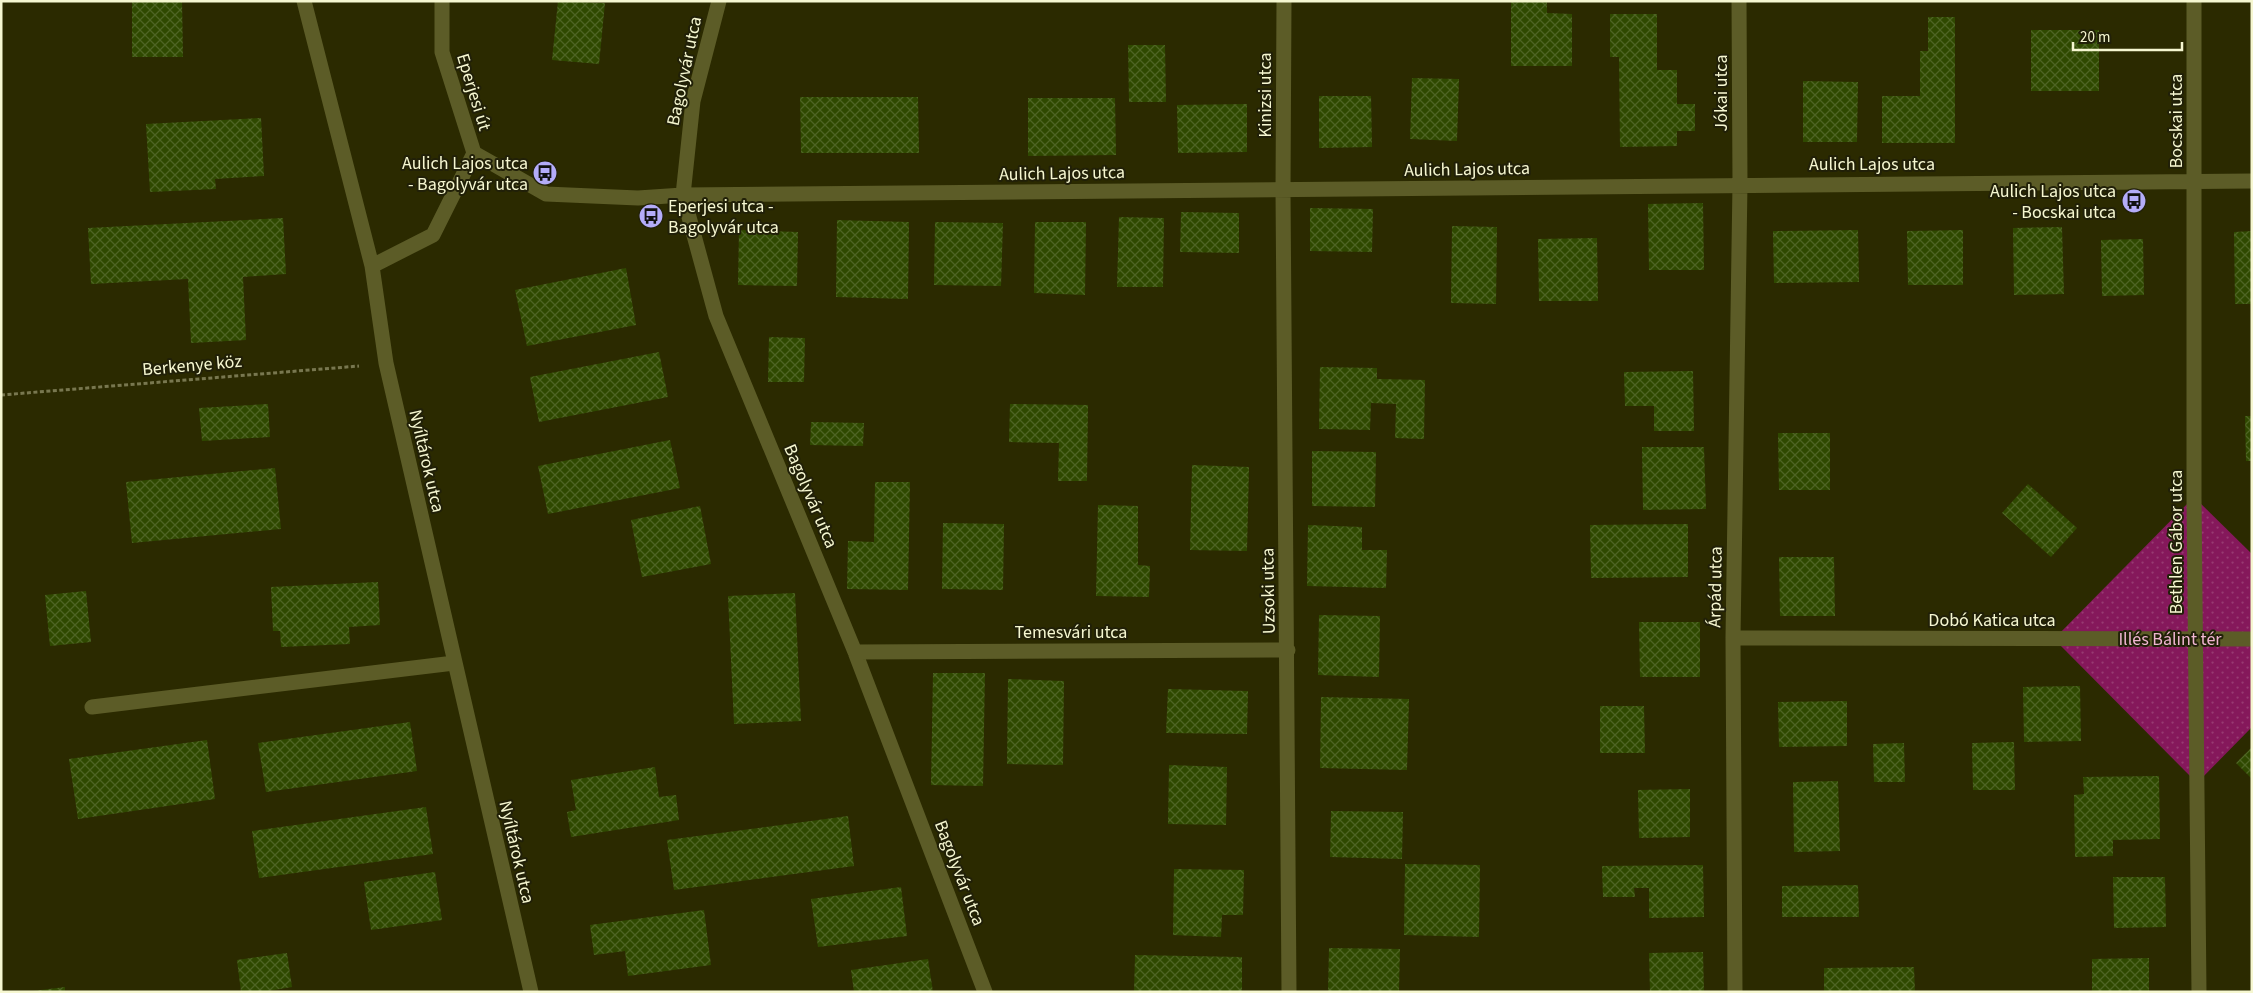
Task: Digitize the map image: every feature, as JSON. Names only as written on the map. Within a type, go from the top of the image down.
[{"type":"street","name":"Nyíltárok utca","points":[[304,1],[372,266],[386,363],[531,992]]},
{"type":"street","name":"Eperjesi út","points":[[442,1],[442,52],[474,153],[546,194],[638,198],[683,195]]},
{"type":"street","name":"Bagolyvár utca","points":[[719,1],[694,102],[683,195],[716,316],[855,652],[985,992]]},
{"type":"street","name":"Kinizsi utca","points":[[1283,190],[1284,1]]},
{"type":"street","name":"Jókai utca","points":[[1739,1],[1740,184]]},
{"type":"street","name":"Bocskai utca","points":[[2194,1],[2195,181]]},
{"type":"street","points":[[372,266],[433,235],[474,153]]},
{"type":"street","name":"Bethlen Gábor utca","points":[[2195,181],[2195,639],[2199,992]]},
{"type":"street","name":"Aulich Lajos utca","points":[[683,195],[1740,184],[2252,181]]},
{"type":"street","name":"Árpád utca","points":[[1735,992],[1733,638],[1740,184]]},
{"type":"street","name":"Uzsoki utca","points":[[1283,190],[1288,650],[1289,992]]},
{"type":"street","name":"Dobó Katica utca","points":[[1733,638],[2252,639]]},
{"type":"street","name":"Temesvári utca","points":[[855,652],[1288,650]]},
{"type":"street","points":[[92,707],[454,663]]},
{"type":"path","name":"Berkenye köz","points":[[1,395],[386,363]]},
{"type":"green space","name":"Illés Bálint tér","points":[[2194,497],[2252,554],[2252,727],[2197,783],[2054,639]]},
{"type":"building","points":[[132,1],[182,1],[183,57],[132,57]]},
{"type":"building","points":[[558,1],[605,3],[599,64],[552,60]]},
{"type":"building","points":[[1511,1],[1547,1],[1547,13],[1572,14],[1572,66],[1511,66]]},
{"type":"building","points":[[1610,14],[1657,14],[1657,70],[1677,70],[1677,104],[1695,104],[1695,131],[1677,131],[1677,146],[1620,147],[1619,57],[1610,57]]},
{"type":"building","points":[[1928,17],[1955,17],[1955,143],[1882,143],[1882,96],[1920,96],[1920,51],[1928,51]]},
{"type":"building","points":[[2031,30],[2099,30],[2099,91],[2031,91]]},
{"type":"building","points":[[1128,45],[1165,45],[1166,102],[1129,102]]},
{"type":"building","points":[[1412,78],[1459,79],[1457,141],[1410,139]]},
{"type":"building","points":[[1803,81],[1858,82],[1857,142],[1803,142]]},
{"type":"building","points":[[1319,96],[1371,96],[1372,147],[1319,148]]},
{"type":"building","points":[[800,97],[918,97],[919,153],[801,153]]},
{"type":"building","points":[[1028,98],[1115,98],[1116,155],[1028,156]]},
{"type":"building","points":[[1247,104],[1247,152],[1178,153],[1177,105]]},
{"type":"building","points":[[261,118],[264,176],[215,179],[216,189],[150,192],[146,124]]},
{"type":"building","points":[[1703,203],[1704,270],[1649,270],[1648,204]]},
{"type":"building","points":[[1310,208],[1373,209],[1372,252],[1310,251]]},
{"type":"building","points":[[1181,212],[1239,213],[1239,253],[1180,252]]},
{"type":"building","points":[[1119,217],[1164,218],[1163,287],[1117,287]]},
{"type":"building","points":[[283,218],[286,274],[243,277],[246,340],[191,343],[188,279],[91,284],[88,228]]},
{"type":"building","points":[[837,220],[909,222],[908,299],[836,297]]},
{"type":"building","points":[[935,222],[1003,223],[1001,286],[934,285]]},
{"type":"building","points":[[1035,222],[1086,222],[1085,295],[1034,293]]},
{"type":"building","points":[[1452,226],[1497,227],[1496,304],[1451,303]]},
{"type":"building","points":[[2062,227],[2064,294],[2014,295],[2013,228]]},
{"type":"building","points":[[739,230],[798,232],[797,286],[738,285]]},
{"type":"building","points":[[1858,230],[1859,282],[1774,283],[1773,231]]},
{"type":"building","points":[[1963,230],[1963,285],[1908,285],[1907,231]]},
{"type":"building","points":[[2252,231],[2252,304],[2235,304],[2234,232]]},
{"type":"building","points":[[1597,238],[1598,301],[1539,301],[1538,239]]},
{"type":"building","points":[[2143,239],[2144,295],[2102,296],[2101,240]]},
{"type":"building","points":[[626,268],[636,325],[527,346],[515,290]]},
{"type":"building","points":[[769,337],[805,338],[804,382],[768,382]]},
{"type":"building","points":[[659,352],[668,397],[539,422],[530,377]]},
{"type":"building","points":[[1320,367],[1377,368],[1377,379],[1425,380],[1424,439],[1395,438],[1396,404],[1371,403],[1370,430],[1319,429]]},
{"type":"building","points":[[1693,371],[1694,431],[1654,431],[1654,406],[1625,406],[1624,372]]},
{"type":"building","points":[[268,404],[270,437],[202,441],[199,408]]},
{"type":"building","points":[[1010,404],[1088,405],[1087,481],[1058,481],[1059,443],[1009,442]]},
{"type":"building","points":[[2245,416],[2252,416],[2252,461],[2246,461]]},
{"type":"building","points":[[811,422],[864,423],[863,446],[810,445]]},
{"type":"building","points":[[1778,433],[1830,433],[1830,490],[1779,490]]},
{"type":"building","points":[[670,440],[680,488],[548,514],[538,466]]},
{"type":"building","points":[[1642,447],[1704,447],[1706,509],[1643,510]]},
{"type":"building","points":[[1312,451],[1376,452],[1375,507],[1312,506]]},
{"type":"building","points":[[1192,465],[1249,467],[1247,551],[1190,550]]},
{"type":"building","points":[[275,468],[281,529],[132,543],[126,482]]},
{"type":"building","points":[[875,482],[910,482],[908,590],[847,589],[848,541],[874,542]]},
{"type":"building","points":[[2028,484],[2077,528],[2051,557],[2002,513]]},
{"type":"building","points":[[1098,505],[1138,506],[1138,565],[1150,566],[1149,597],[1096,596]]},
{"type":"building","points":[[700,506],[711,564],[642,577],[631,520]]},
{"type":"building","points":[[943,523],[1004,524],[1003,590],[942,589]]},
{"type":"building","points":[[1688,524],[1688,577],[1591,578],[1590,525]]},
{"type":"building","points":[[1308,525],[1362,527],[1362,550],[1387,550],[1386,588],[1307,586]]},
{"type":"building","points":[[1779,557],[1834,557],[1835,616],[1780,616]]},
{"type":"building","points":[[378,582],[380,625],[349,627],[350,644],[281,647],[280,631],[273,631],[271,587]]},
{"type":"building","points":[[86,591],[91,642],[50,646],[45,595]]},
{"type":"building","points":[[795,593],[801,721],[734,724],[728,596]]},
{"type":"building","points":[[1319,615],[1380,616],[1379,677],[1318,675]]},
{"type":"building","points":[[1639,622],[1700,622],[1700,677],[1640,677]]},
{"type":"building","points":[[933,673],[985,673],[983,786],[931,785]]},
{"type":"building","points":[[1008,679],[1064,681],[1063,765],[1007,764]]},
{"type":"building","points":[[2080,686],[2081,741],[2024,742],[2023,687]]},
{"type":"building","points":[[1168,689],[1248,691],[1247,734],[1166,733]]},
{"type":"building","points":[[1321,697],[1409,699],[1407,770],[1320,768]]},
{"type":"building","points":[[1847,701],[1847,746],[1779,747],[1778,702]]},
{"type":"building","points":[[1600,706],[1644,706],[1645,753],[1600,753]]},
{"type":"building","points":[[410,722],[417,771],[266,792],[258,743]]},
{"type":"building","points":[[207,740],[215,799],[78,819],[69,759]]},
{"type":"building","points":[[2014,742],[2015,790],[1973,790],[1972,743]]},
{"type":"building","points":[[1904,743],[1905,782],[1874,782],[1873,744]]},
{"type":"building","points":[[2252,747],[2252,779],[2236,763]]},
{"type":"building","points":[[1169,765],[1227,767],[1226,825],[1168,824]]},
{"type":"building","points":[[655,767],[659,797],[676,795],[679,820],[571,837],[567,812],[576,810],[571,780]]},
{"type":"building","points":[[2159,776],[2160,839],[2113,840],[2113,856],[2075,857],[2074,795],[2084,794],[2083,777]]},
{"type":"building","points":[[1838,781],[1840,851],[1794,852],[1793,782]]},
{"type":"building","points":[[1690,789],[1690,837],[1639,838],[1638,790]]},
{"type":"building","points":[[426,807],[433,854],[259,878],[252,831]]},
{"type":"building","points":[[1331,811],[1403,812],[1402,859],[1330,857]]},
{"type":"building","points":[[848,816],[854,866],[674,890],[667,840]]},
{"type":"building","points":[[1405,864],[1480,865],[1479,937],[1404,935]]},
{"type":"building","points":[[1703,865],[1704,917],[1649,918],[1649,888],[1634,888],[1635,897],[1603,897],[1602,866]]},
{"type":"building","points":[[1174,869],[1244,870],[1243,915],[1222,915],[1221,937],[1173,935]]},
{"type":"building","points":[[435,872],[442,920],[371,930],[364,882]]},
{"type":"building","points":[[2113,877],[2165,877],[2166,927],[2114,928]]},
{"type":"building","points":[[1858,885],[1859,917],[1782,917],[1782,886]]},
{"type":"building","points":[[901,887],[907,936],[818,947],[811,899]]},
{"type":"building","points":[[704,910],[711,965],[628,976],[625,951],[594,955],[590,925]]},
{"type":"building","points":[[1329,948],[1400,949],[1399,992],[1328,992]]},
{"type":"building","points":[[1703,952],[1704,992],[1650,992],[1649,953]]},
{"type":"building","points":[[287,953],[292,987],[262,992],[241,992],[237,960]]},
{"type":"building","points":[[1135,955],[1242,957],[1242,992],[1134,992]]},
{"type":"building","points":[[2149,958],[2149,992],[2092,992],[2092,959]]},
{"type":"building","points":[[928,959],[933,992],[854,992],[851,970]]},
{"type":"building","points":[[1914,967],[1915,992],[1824,992],[1824,968]]},
{"type":"building","points":[[65,987],[65,992],[33,992],[33,991]]},
{"type":"place","name":"Aulich Lajos utca - Bagolyvár utca","points":[[545,173]]},
{"type":"place","name":"Aulich Lajos utca - Bocskai utca","points":[[2134,201]]},
{"type":"place","name":"Eperjesi utca - Bagolyvár utca","points":[[651,216]]}]
